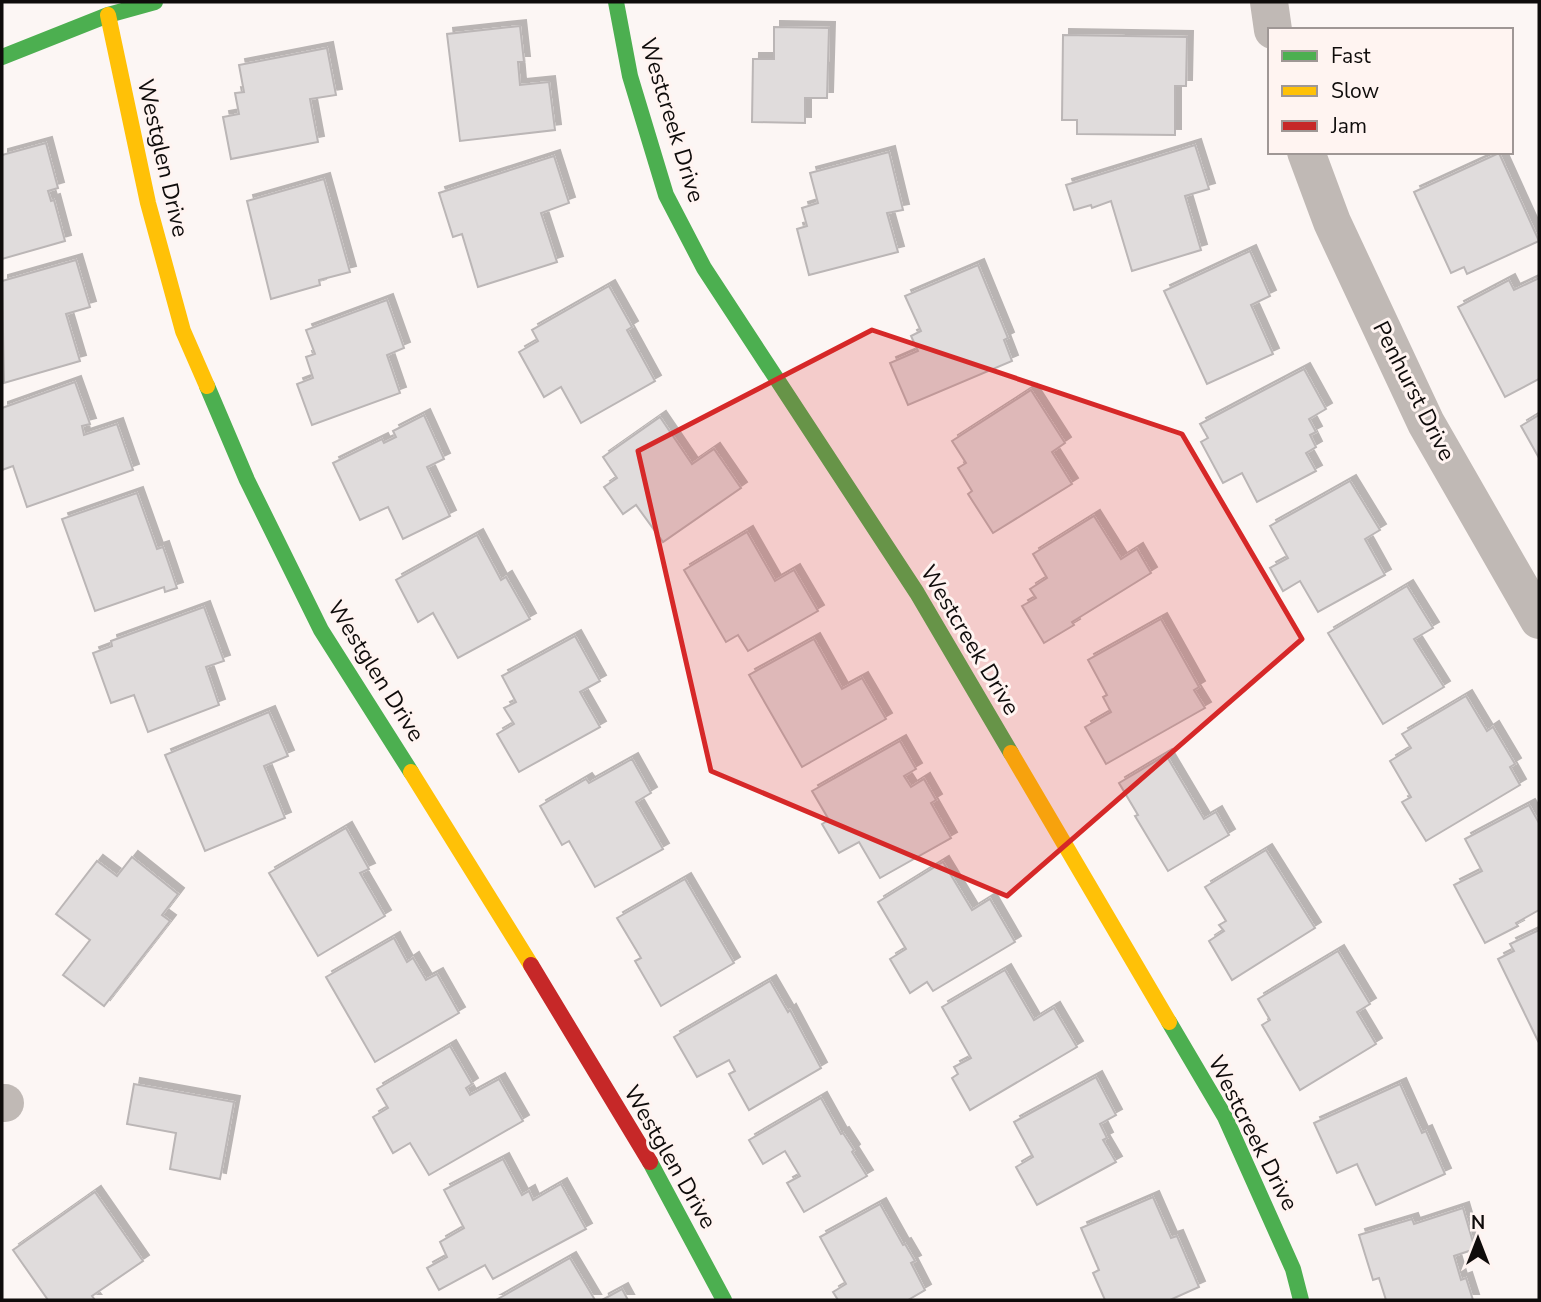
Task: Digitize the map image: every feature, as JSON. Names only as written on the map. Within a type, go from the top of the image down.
[{"type":"street","points":[[2,57],[108,15],[155,2]]},
{"type":"street","name":"Westcreek Drive","points":[[616,2],[631,76],[666,195],[704,268],[917,593],[1225,1117],[1293,1269],[1301,1300]]},
{"type":"street","points":[[1269,2],[1273,28]]},
{"type":"street","name":"Westglen Drive","points":[[108,15],[148,203],[183,331],[247,480],[321,629],[452,834],[631,1130],[724,1300]]},
{"type":"street","name":"Penhurst Drive","points":[[1307,154],[1332,222],[1426,423],[1539,621]]},
{"type":"highlighted area","points":[[872,330],[1182,434],[1302,639],[1007,896],[711,771],[638,451]]},
{"type":"building","points":[[520,26],[524,62],[518,62],[520,85],[549,82],[555,130],[460,141],[447,34]]},
{"type":"building","points":[[774,27],[829,28],[827,98],[805,98],[805,123],[752,122],[753,59],[774,59]]},
{"type":"building","points":[[1063,35],[1187,37],[1186,86],[1175,86],[1175,135],[1077,134],[1077,120],[1062,120]]},
{"type":"building","points":[[327,48],[336,95],[310,99],[318,142],[231,159],[223,117],[239,114],[235,93],[244,92],[239,65]]},
{"type":"building","points":[[46,143],[58,188],[48,191],[51,201],[54,200],[65,241],[2,259],[2,155]]},
{"type":"building","points":[[1195,145],[1209,189],[1185,196],[1201,250],[1132,271],[1111,201],[1092,208],[1091,205],[1074,210],[1066,185]]},
{"type":"building","points":[[889,152],[903,210],[887,213],[898,252],[809,275],[797,229],[807,226],[802,208],[818,203],[810,173]]},
{"type":"building","points":[[1499,154],[1539,241],[1467,274],[1464,267],[1451,273],[1414,192]]},
{"type":"building","points":[[554,156],[569,203],[541,213],[557,262],[478,287],[462,234],[453,237],[439,193]]},
{"type":"building","points":[[324,179],[350,272],[319,280],[320,285],[271,299],[247,201]]},
{"type":"building","points":[[1250,251],[1270,296],[1251,305],[1273,354],[1207,384],[1164,291]]},
{"type":"building","points":[[76,260],[90,307],[66,314],[80,361],[4,383],[2,281]]},
{"type":"building","points":[[978,265],[1008,338],[1004,340],[1012,361],[908,405],[890,363],[918,351],[911,336],[921,331],[905,296]]},
{"type":"building","points":[[1539,278],[1539,379],[1505,397],[1458,307],[1509,280],[1514,290]]},
{"type":"building","points":[[609,286],[632,327],[627,330],[655,381],[581,423],[561,387],[544,397],[519,352],[538,341],[532,330]]},
{"type":"building","points":[[387,300],[404,348],[387,355],[400,393],[312,425],[297,384],[313,378],[306,357],[315,354],[306,330]]},
{"type":"building","points":[[1304,369],[1326,409],[1309,419],[1316,432],[1310,435],[1316,447],[1306,453],[1316,471],[1257,502],[1242,473],[1223,483],[1201,442],[1208,438],[1200,424]]},
{"type":"building","points":[[75,382],[90,424],[82,426],[84,435],[117,424],[133,470],[27,507],[13,466],[2,470],[2,408]]},
{"type":"building","points":[[1031,390],[1065,443],[1052,452],[1072,484],[993,533],[968,494],[972,491],[958,468],[966,463],[952,441]]},
{"type":"building","points":[[424,415],[444,459],[427,467],[450,516],[403,539],[388,507],[360,520],[333,463],[382,439],[384,443],[396,437],[393,431]]},
{"type":"building","points":[[1539,415],[1539,458],[1521,426]]},
{"type":"building","points":[[660,417],[692,464],[714,449],[741,488],[663,542],[636,505],[623,514],[604,487],[617,478],[603,457]]},
{"type":"building","points":[[1350,481],[1380,530],[1365,539],[1385,575],[1318,612],[1300,581],[1283,591],[1270,568],[1288,558],[1270,526]]},
{"type":"building","points":[[137,493],[157,549],[163,547],[177,588],[165,592],[164,587],[95,611],[62,519]]},
{"type":"building","points":[[1094,516],[1121,559],[1137,549],[1151,573],[1072,622],[1074,625],[1044,643],[1022,606],[1036,598],[1030,589],[1047,578],[1033,554]]},
{"type":"building","points":[[747,532],[775,581],[794,570],[818,611],[748,651],[738,635],[726,642],[684,570]]},
{"type":"building","points":[[477,535],[501,580],[506,577],[530,619],[458,658],[433,613],[418,622],[396,580]]},
{"type":"building","points":[[1407,586],[1433,628],[1414,639],[1444,687],[1383,724],[1328,633]]},
{"type":"building","points":[[204,607],[224,661],[206,667],[219,705],[148,732],[134,695],[111,703],[93,653],[112,646],[111,641]]},
{"type":"building","points":[[1161,619],[1199,687],[1194,690],[1205,708],[1106,764],[1085,727],[1111,712],[1103,697],[1107,695],[1088,660]]},
{"type":"building","points":[[575,636],[600,681],[580,692],[600,727],[519,772],[497,734],[514,724],[504,708],[516,702],[502,676]]},
{"type":"building","points":[[814,639],[842,689],[862,678],[886,719],[802,767],[749,675]]},
{"type":"building","points":[[1466,696],[1487,731],[1493,727],[1515,764],[1510,767],[1520,785],[1426,841],[1402,802],[1411,797],[1390,761],[1411,748],[1402,734]]},
{"type":"building","points":[[269,712],[288,756],[264,766],[285,818],[205,851],[165,755]]},
{"type":"building","points":[[900,741],[916,769],[904,776],[911,787],[924,779],[936,800],[931,803],[951,838],[880,878],[859,842],[839,853],[822,824],[829,820],[812,791]]},
{"type":"building","points":[[1166,755],[1204,819],[1216,812],[1229,835],[1168,871],[1119,783]]},
{"type":"building","points":[[632,759],[651,793],[636,802],[663,849],[595,887],[569,841],[562,845],[540,806],[586,779],[589,783]]},
{"type":"building","points":[[1529,805],[1539,823],[1539,910],[1516,923],[1518,926],[1485,943],[1454,885],[1482,871],[1465,839]]},
{"type":"building","points":[[346,828],[369,869],[360,873],[385,916],[318,956],[269,873]]},
{"type":"building","points":[[1266,850],[1315,928],[1232,980],[1209,941],[1224,931],[1219,925],[1226,921],[1205,887]]},
{"type":"building","points":[[132,857],[178,894],[162,915],[170,921],[104,1006],[63,975],[90,940],[56,914],[97,861],[117,876]]},
{"type":"building","points":[[943,862],[972,910],[990,899],[1015,942],[933,991],[927,982],[910,993],[890,959],[906,949],[878,902]]},
{"type":"building","points":[[685,879],[734,963],[661,1006],[635,961],[641,958],[617,918]]},
{"type":"building","points":[[1539,930],[1538,1041],[1498,959],[1514,951],[1510,944]]},
{"type":"building","points":[[394,938],[407,962],[413,958],[426,980],[437,974],[459,1013],[375,1062],[326,977]]},
{"type":"building","points":[[1338,951],[1370,1004],[1357,1012],[1376,1044],[1300,1090],[1262,1025],[1270,1020],[1258,999]]},
{"type":"building","points":[[1005,970],[1034,1020],[1054,1008],[1077,1047],[970,1110],[952,1078],[958,1074],[954,1067],[971,1058],[942,1007]]},
{"type":"building","points":[[770,981],[788,1012],[790,1010],[821,1068],[749,1110],[729,1074],[735,1071],[729,1060],[697,1077],[674,1037]]},
{"type":"building","points":[[450,1046],[472,1084],[466,1088],[470,1095],[499,1079],[523,1121],[429,1175],[410,1143],[393,1153],[373,1117],[388,1108],[377,1089]]},
{"type":"building","points":[[1096,1077],[1116,1115],[1100,1124],[1107,1138],[1103,1140],[1116,1162],[1037,1205],[1016,1167],[1033,1157],[1014,1122]]},
{"type":"building","points":[[134,1084],[234,1102],[220,1179],[170,1169],[176,1133],[127,1124]]},
{"type":"building","points":[[1400,1084],[1422,1133],[1426,1131],[1445,1174],[1376,1205],[1357,1164],[1337,1173],[1314,1123]]},
{"type":"building","points":[[821,1098],[867,1176],[804,1212],[787,1183],[800,1176],[785,1151],[763,1164],[749,1140]]},
{"type":"building","points":[[503,1159],[522,1195],[529,1191],[533,1200],[561,1184],[586,1229],[493,1279],[485,1265],[439,1290],[427,1268],[447,1257],[440,1242],[464,1228],[444,1190]]},
{"type":"building","points":[[95,1192],[143,1261],[92,1296],[95,1300],[48,1300],[13,1250]]},
{"type":"building","points":[[1153,1197],[1171,1238],[1177,1236],[1199,1287],[1170,1300],[1105,1300],[1093,1273],[1099,1270],[1081,1228]]},
{"type":"building","points":[[880,1204],[915,1261],[911,1263],[925,1290],[908,1300],[838,1300],[833,1292],[846,1284],[820,1237]]},
{"type":"building","points":[[1463,1208],[1475,1249],[1454,1256],[1461,1280],[1466,1278],[1473,1300],[1386,1300],[1379,1278],[1373,1280],[1359,1235],[1412,1219],[1414,1224]]},
{"type":"building","points":[[570,1258],[595,1300],[496,1300]]},
{"type":"building","points":[[622,1289],[628,1300],[602,1300]]},
{"type":"traffic: fast","points":[[2,57],[108,15],[155,2]]},
{"type":"traffic: fast","points":[[616,2],[630,76],[666,195],[704,268],[917,593],[1011,753]]},
{"type":"traffic: fast","points":[[207,386],[247,480],[321,630],[411,772]]},
{"type":"traffic: fast","points":[[1169,1022],[1225,1117],[1293,1269],[1301,1300]]},
{"type":"traffic: fast","points":[[650,1162],[724,1300]]},
{"type":"traffic: slow","points":[[108,15],[148,203],[183,331],[207,386]]},
{"type":"traffic: slow","points":[[1011,753],[1169,1022]]},
{"type":"traffic: slow","points":[[411,772],[531,965]]},
{"type":"traffic: jam","points":[[531,965],[650,1162]]}]
